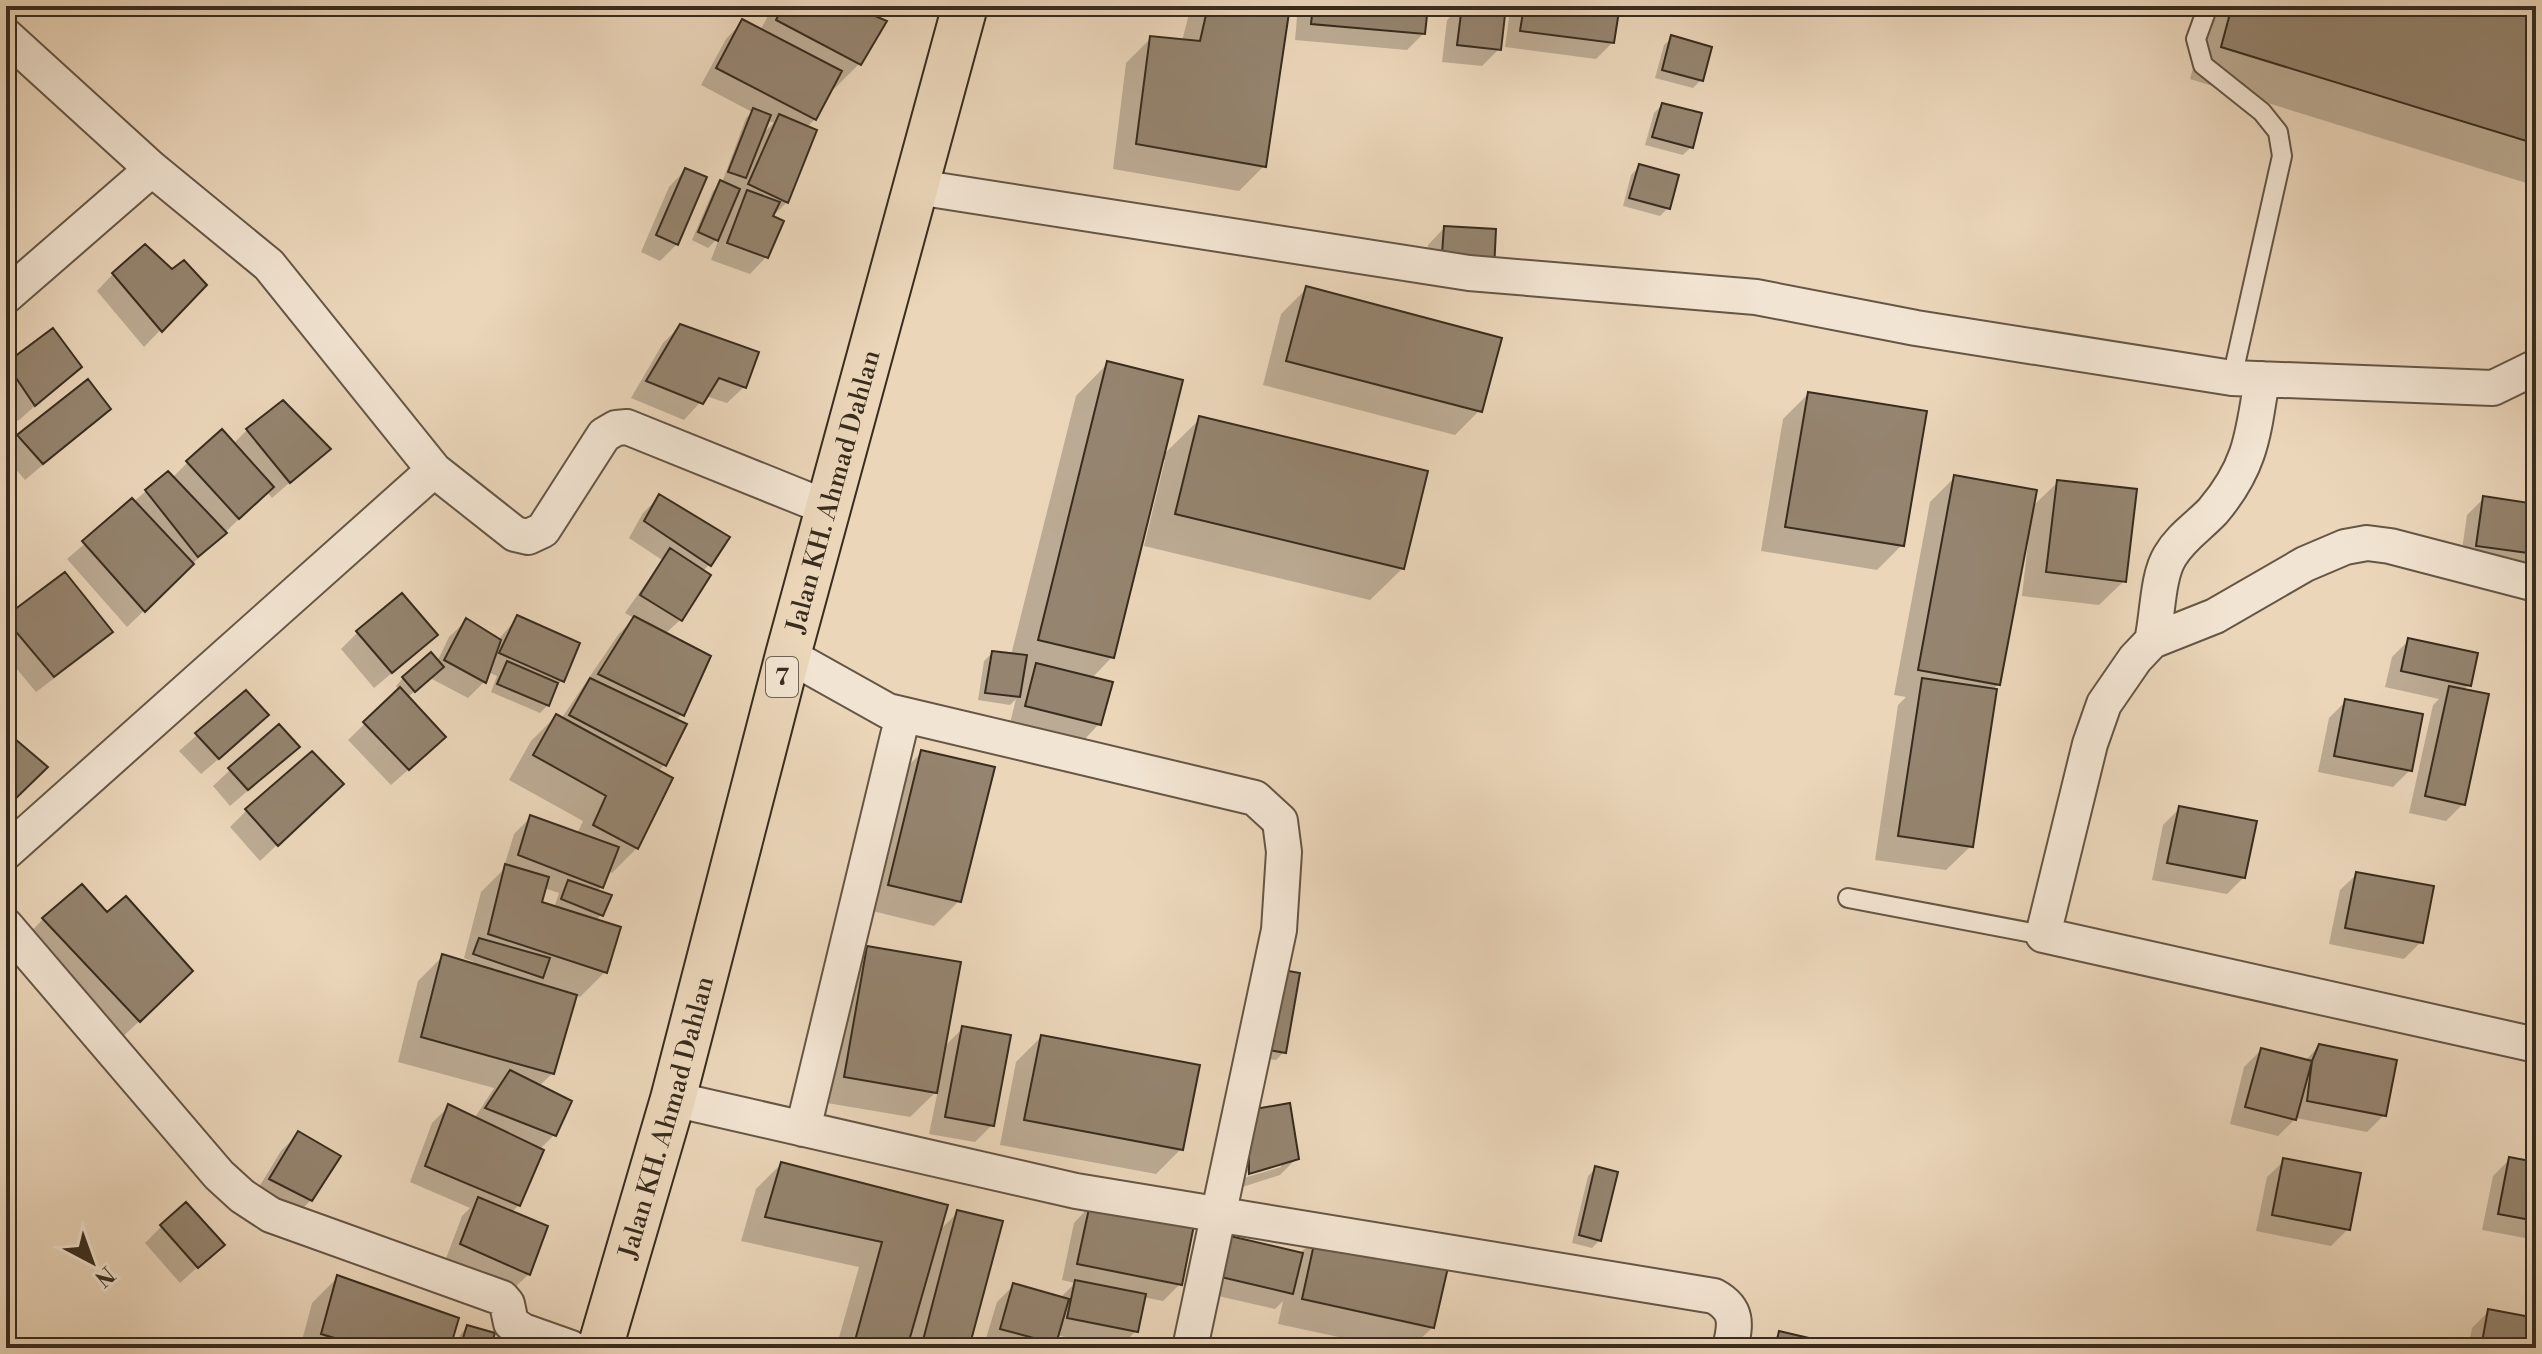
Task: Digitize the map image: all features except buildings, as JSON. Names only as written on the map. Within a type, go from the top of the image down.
[{"type":"highway","name":"Jalan KH. Ahmad Dahlan","points":[[600,1348],[673,1099],[788,655],[965,6]]},
{"type":"street","points":[[6,36],[152,169],[269,265],[434,470],[515,534],[528,537],[543,530],[604,435],[616,428],[627,427],[828,508]]},
{"type":"street","points":[[6,296],[152,169]]},
{"type":"street","points":[[917,187],[1469,273],[1756,297],[1916,328],[2247,378],[2493,388],[2536,367]]},
{"type":"street","points":[[2247,378],[2251,449],[2242,470],[2210,514],[2168,558],[2153,636],[2119,679],[2104,704],[2090,744],[2043,935],[2536,1045]]},
{"type":"street","points":[[6,852],[434,470]]},
{"type":"street","points":[[2153,636],[2215,616],[2305,564],[2345,547],[2367,543],[2390,546],[2536,584]]},
{"type":"street","points":[[788,655],[888,711],[1255,798],[1280,821],[1284,852],[1279,930],[1190,1348]]},
{"type":"street","points":[[803,1129],[903,715]]},
{"type":"street","points":[[6,926],[219,1175],[242,1196],[271,1215],[502,1298],[507,1304],[511,1323],[523,1331],[571,1348]]},
{"type":"street","points":[[673,1099],[1076,1191],[1714,1296],[1724,1301],[1733,1312],[1735,1324],[1730,1348]]},
{"type":"lane","points":[[2208,6],[2196,39],[2203,65],[2262,112],[2278,132],[2282,156],[2247,378]]},
{"type":"lane","points":[[1848,898],[2043,935]]}]
